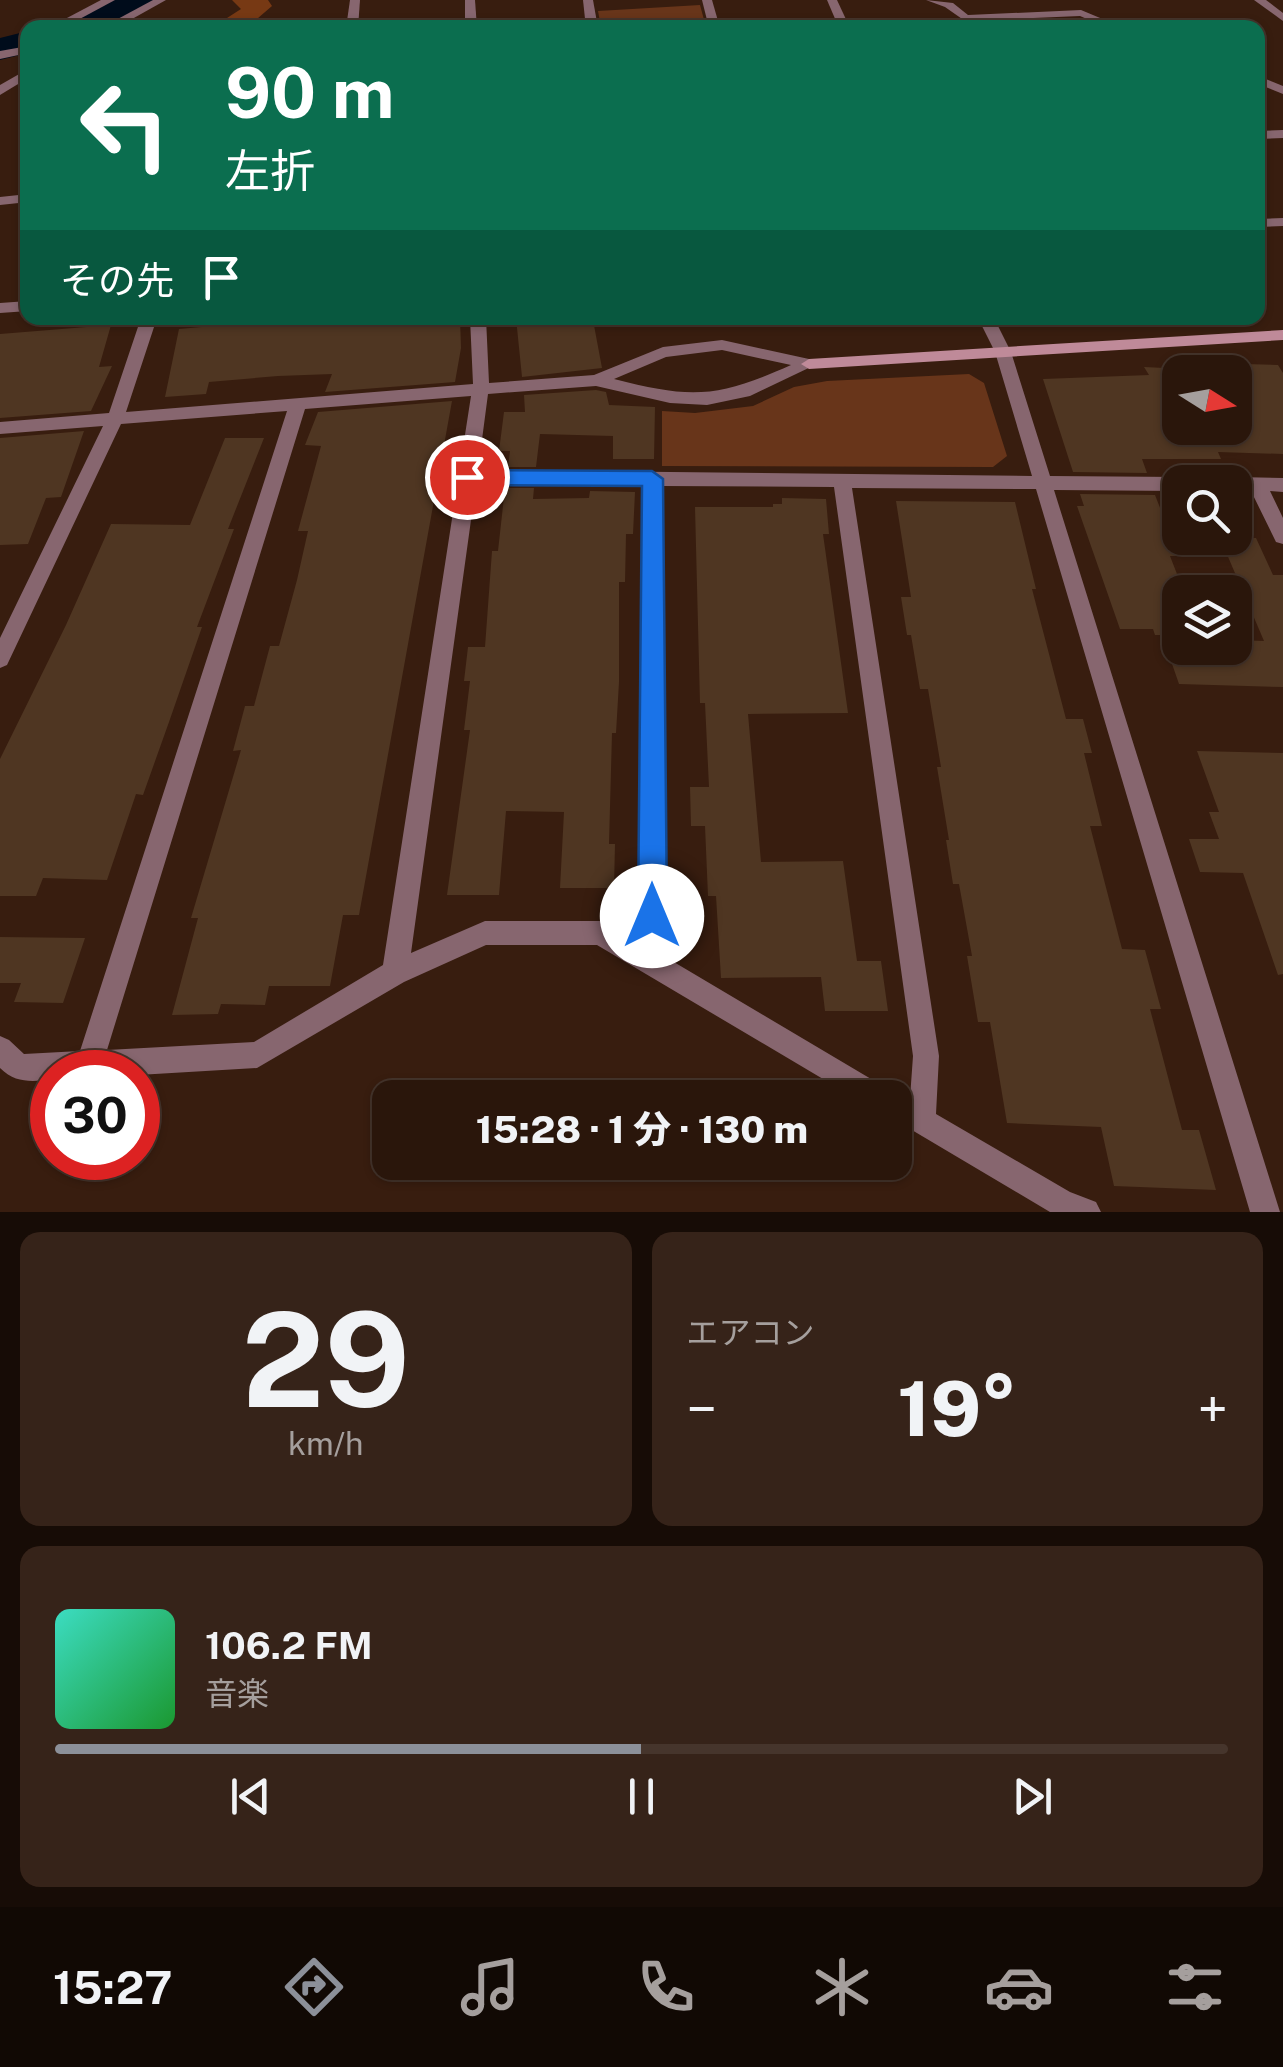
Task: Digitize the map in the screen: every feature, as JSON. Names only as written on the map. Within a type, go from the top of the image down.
[{"type":"street","points":[[69,20],[110,0]]},
{"type":"street","points":[[122,20],[161,0]]},
{"type":"street","points":[[931,0],[948,5],[965,20]]},
{"type":"street","points":[[1259,0],[1283,18]]},
{"type":"street","points":[[999,20],[1080,12],[1100,20]]},
{"type":"street","points":[[0,659],[116,417],[147,325]]},
{"type":"street","points":[[395,973],[480,388],[478,325]]},
{"type":"street","points":[[990,325],[1003,352],[1265,1212]]},
{"type":"street","points":[[0,428],[596,380],[663,352],[722,345],[809,364],[1283,334]]},
{"type":"street","points":[[596,380],[660,397],[701,398],[741,393],[809,364]]},
{"type":"street","points":[[93,1050],[298,404]]},
{"type":"street","points":[[467,477],[1162,484]]},
{"type":"street","points":[[643,958],[652,916],[652,479]]},
{"type":"street","points":[[842,480],[926,1056],[922,1121]]},
{"type":"street","points":[[1252,484],[1283,485]]},
{"type":"street","points":[[1257,484],[1283,537]]},
{"type":"street","points":[[160,1058],[258,1054],[395,973],[485,933],[600,933],[851,1080]]},
{"type":"street","points":[[0,1049],[19,1068],[30,1067]]},
{"type":"street","points":[[912,1115],[1086,1212]]},
{"type":"shaded area","points":[[232,0],[268,0],[272,6],[256,20],[224,20],[241,9]]},
{"type":"shaded area","points":[[700,5],[704,20],[600,20],[598,11]]},
{"type":"shaded area","points":[[969,374],[984,383],[1007,456],[993,467],[662,466],[662,411],[695,413],[753,406],[794,387],[827,381]]},
{"type":"building","points":[[111,325],[99,367],[112,366],[91,411],[0,418],[0,334]]},
{"type":"building","points":[[224,325],[460,325],[461,348],[455,382],[325,392],[332,374],[278,376],[209,382],[206,394],[165,397],[179,329]]},
{"type":"building","points":[[517,325],[594,325],[602,368],[522,377]]},
{"type":"building","points":[[1252,364],[1278,365],[1283,373],[1283,454],[1218,452],[1221,459],[1142,459],[1147,473],[1073,472],[1043,379],[1149,375],[1144,367],[1162,368],[1162,445],[1252,445]]},
{"type":"building","points":[[606,392],[609,405],[655,407],[654,459],[613,459],[613,436],[540,434],[536,467],[508,467],[510,451],[499,451],[504,412],[525,412],[524,395]]},
{"type":"building","points":[[452,401],[359,915],[343,915],[330,986],[269,986],[265,1005],[221,1004],[218,1014],[172,1015],[198,918],[191,918],[241,750],[233,751],[245,706],[254,706],[270,646],[279,646],[297,580],[308,531],[298,531],[321,446],[305,445],[318,412]]},
{"type":"building","points":[[84,431],[61,497],[46,498],[28,544],[0,545],[0,438]]},
{"type":"building","points":[[225,438],[264,438],[228,529],[234,529],[197,627],[202,627],[169,722],[143,795],[136,794],[107,880],[43,878],[36,896],[0,896],[0,759],[111,524],[190,525]]},
{"type":"building","points":[[505,488],[534,488],[533,499],[589,498],[590,491],[635,492],[633,534],[626,534],[625,582],[619,582],[619,682],[616,733],[612,733],[609,844],[615,844],[614,888],[560,888],[564,812],[506,811],[499,895],[447,895],[470,730],[464,730],[470,681],[464,681],[468,647],[485,647],[492,551],[498,551]]},
{"type":"building","points":[[1080,494],[1155,495],[1162,513],[1162,555],[1179,556],[1170,556],[1177,575],[1162,575],[1162,635],[1155,635],[1153,629],[1120,629],[1077,506],[1084,506]]},
{"type":"building","points":[[782,498],[826,499],[829,534],[823,534],[848,713],[748,714],[761,862],[843,861],[857,961],[881,961],[888,1011],[825,1011],[821,977],[721,978],[716,896],[708,896],[705,826],[691,826],[690,787],[709,787],[705,703],[700,703],[695,507],[773,507],[782,504]]},
{"type":"building","points":[[896,501],[1015,502],[1036,589],[1032,589],[1066,719],[1083,719],[1092,753],[1084,753],[1102,826],[1090,826],[1122,949],[1145,950],[1161,1009],[1150,1009],[1182,1130],[1199,1130],[1216,1190],[1114,1186],[1101,1127],[1007,1123],[990,1022],[978,1022],[967,956],[972,956],[959,884],[953,884],[946,840],[937,767],[941,767],[928,689],[920,689],[911,635],[907,635],[901,597],[911,597]]},
{"type":"building","points":[[1252,538],[1256,538],[1273,575],[1283,575],[1283,687],[1179,684],[1172,665],[1252,665],[1252,641],[1264,641],[1252,613],[1252,575],[1236,575],[1227,555],[1252,555]]},
{"type":"building","points":[[1197,751],[1283,753],[1283,974],[1278,975],[1243,873],[1200,872],[1189,839],[1219,839],[1209,812],[1219,812]]},
{"type":"building","points":[[0,937],[85,938],[63,1003],[14,1002],[21,983],[0,983]]},
{"type":"waterway","points":[[93,20],[136,0]]},
{"type":"waterway","points":[[0,49],[20,44]]},
{"type":"route","points":[[467,477],[652,479],[652,916]]}]
